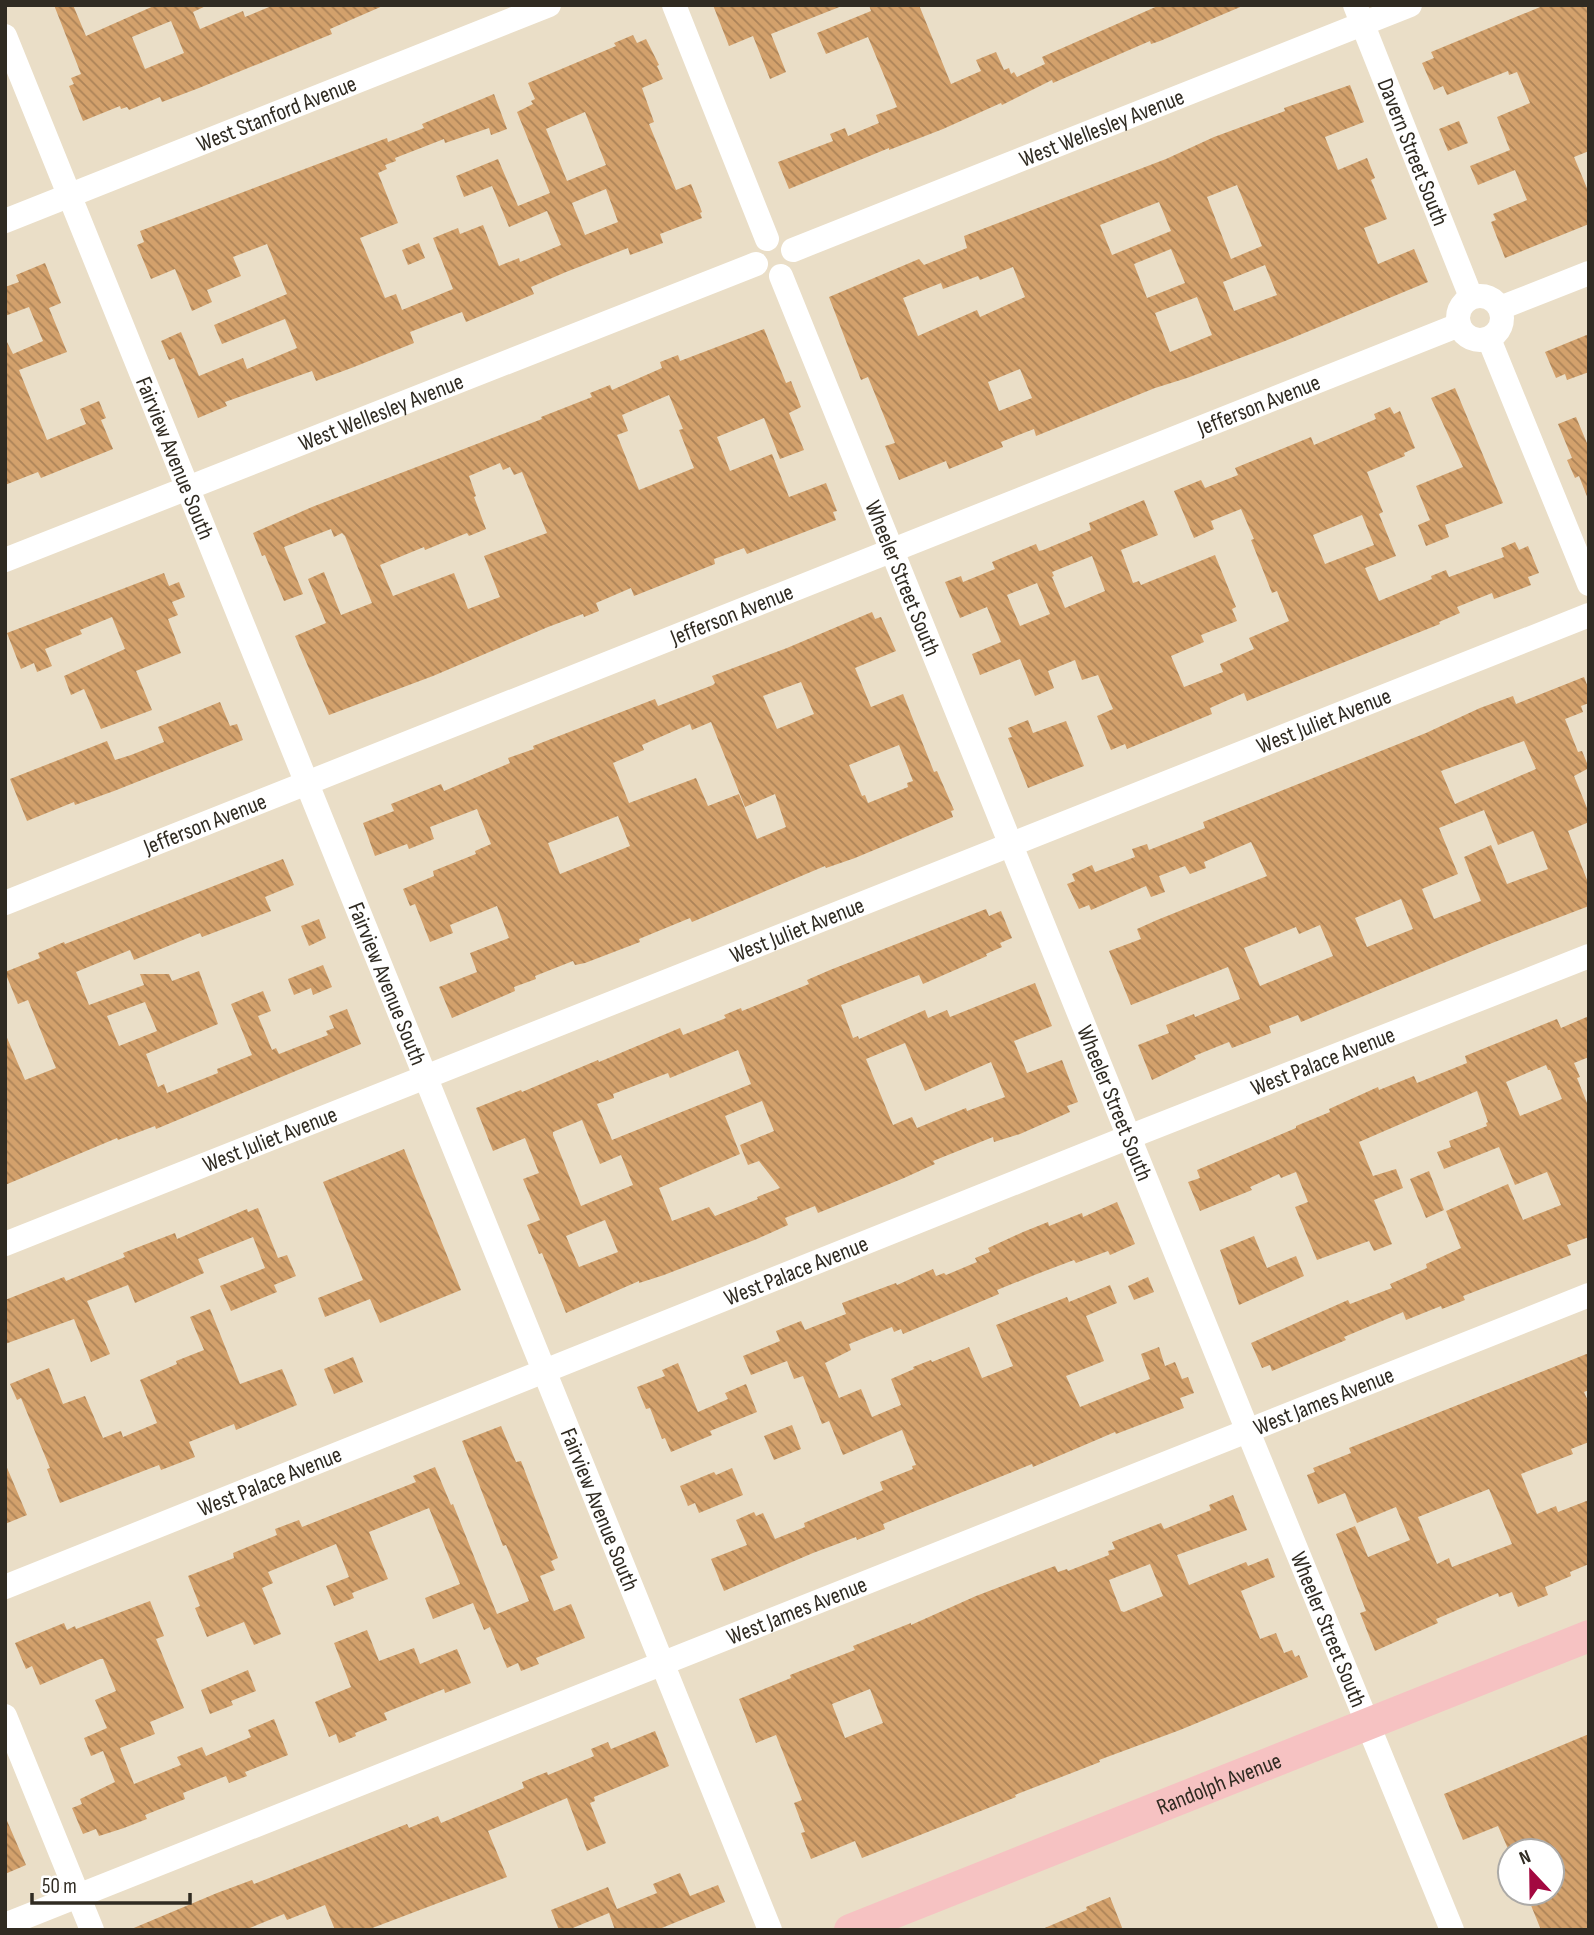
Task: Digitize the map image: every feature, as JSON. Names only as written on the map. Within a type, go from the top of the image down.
[{"type":"main road","name":"Randolph Avenue","points":[[850,1930],[1589,1636]]},
{"type":"street","name":"West Stanford Avenue","points":[[5,220],[549,5]]},
{"type":"street","points":[[674,5],[767,239]]},
{"type":"street","name":"West Wellesley Avenue","points":[[793,250],[1359,15],[1410,5]]},
{"type":"street","name":"Davern Street South","points":[[1359,15],[1471,297]]},
{"type":"street","name":"Fairview Avenue South","points":[[5,36],[770,1930]]},
{"type":"street","points":[[778,238],[789,244],[793,250],[790,270],[781,276],[764,274],[755,264],[758,245],[767,239],[778,238]]},
{"type":"street","name":"West Wellesley Avenue","points":[[5,560],[755,264]]},
{"type":"street","points":[[1500,308],[1589,273]]},
{"type":"street","name":"Wheeler Street South","points":[[781,276],[1452,1930]]},
{"type":"street","points":[[1471,297],[1487,297],[1500,308],[1502,317],[1499,328],[1489,339],[1472,338],[1465,334],[1459,325],[1458,310],[1471,297]]},
{"type":"street","name":"Jefferson Avenue","points":[[5,903],[1459,325]]},
{"type":"street","points":[[1489,339],[1589,584]]},
{"type":"street","name":"West Juliet Avenue","points":[[5,1244],[1589,615]]},
{"type":"street","name":"West Palace Avenue","points":[[5,1587],[1589,956]]},
{"type":"street","name":"West James Avenue","points":[[5,1925],[1589,1295]]},
{"type":"street","points":[[5,1716],[92,1930]]},
{"type":"building","points":[[54,5],[73,5],[86,36],[156,5],[208,5],[193,12],[200,29],[243,11],[245,17],[274,5],[385,5],[330,29],[332,34],[199,88],[162,102],[160,97],[129,110],[127,107],[121,109],[120,106],[83,121],[69,86],[74,84],[71,78],[81,74]],"holes":[[[171,21],[184,53],[145,69],[132,37]]]},
{"type":"building","points":[[713,5],[842,6],[771,34],[786,72],[770,79],[753,36],[729,46]]},
{"type":"building","points":[[869,5],[919,5],[951,84],[981,71],[976,60],[996,52],[1004,70],[1009,68],[1011,74],[1014,72],[1017,77],[1045,64],[1042,57],[1160,5],[1245,5],[1160,41],[1151,44],[1150,41],[1053,83],[1052,80],[1002,105],[1001,103],[943,129],[789,189],[778,162],[833,141],[830,134],[845,128],[848,136],[879,123],[876,115],[897,107],[868,37],[826,54],[817,33],[871,11]]},
{"type":"building","points":[[1545,5],[1589,5],[1589,151],[1574,157],[1589,193],[1589,224],[1505,258],[1491,222],[1496,220],[1493,214],[1527,200],[1515,170],[1478,185],[1470,166],[1510,150],[1497,117],[1530,103],[1517,72],[1509,75],[1508,71],[1447,95],[1443,86],[1434,90],[1422,63],[1434,58],[1431,52]]},
{"type":"building","points":[[633,35],[637,43],[646,39],[663,79],[642,88],[654,122],[649,124],[676,190],[691,184],[702,218],[660,234],[663,243],[630,255],[628,248],[566,272],[531,287],[534,294],[466,322],[462,312],[410,332],[414,343],[354,367],[316,381],[312,371],[225,402],[227,406],[198,418],[174,358],[169,360],[161,341],[181,332],[199,376],[243,358],[247,369],[297,348],[285,319],[222,344],[214,325],[287,294],[267,244],[233,257],[241,276],[207,290],[212,302],[192,311],[175,269],[151,279],[137,245],[144,242],[140,231],[387,138],[388,142],[424,128],[422,124],[494,94],[507,129],[491,135],[489,128],[445,143],[444,139],[395,158],[396,161],[385,165],[387,169],[378,173],[398,223],[360,238],[385,298],[396,294],[402,310],[453,289],[433,238],[458,228],[460,234],[483,225],[499,266],[519,258],[520,262],[561,245],[547,211],[509,227],[492,186],[464,197],[456,176],[498,159],[518,206],[550,193],[517,112],[533,104],[531,101],[535,99],[528,83],[616,46],[614,43]],"holes":[[[585,112],[606,165],[567,181],[546,129]],[[606,189],[618,222],[585,235],[572,203]]]},
{"type":"building","points":[[1350,85],[1364,122],[1325,137],[1338,170],[1367,158],[1375,178],[1371,180],[1387,219],[1364,228],[1378,264],[1414,249],[1428,282],[1285,341],[1155,388],[1036,436],[1034,429],[1001,442],[1003,447],[949,469],[946,461],[899,480],[885,446],[895,443],[868,377],[861,380],[829,297],[919,259],[924,265],[967,248],[964,236],[1166,159],[1214,137],[1285,111],[1284,108]],"holes":[[[1237,185],[1262,246],[1231,259],[1207,197]],[[1159,202],[1171,231],[1112,255],[1100,225]],[[1171,249],[1185,283],[1147,298],[1134,264]],[[1265,265],[1277,295],[1234,311],[1223,282]],[[1013,267],[1025,297],[980,317],[977,310],[918,336],[903,298],[941,283],[943,289],[978,276],[980,280]],[[1197,297],[1212,335],[1170,352],[1155,313]],[[1020,369],[1032,398],[999,411],[988,382]]]},
{"type":"building","points":[[1459,121],[1468,143],[1448,151],[1439,129]]},
{"type":"building","points":[[419,243],[425,258],[408,265],[402,250]]},
{"type":"building","points":[[45,263],[61,303],[49,308],[67,352],[19,370],[47,440],[86,424],[80,409],[99,401],[106,418],[101,420],[113,449],[41,478],[38,472],[5,485],[5,338],[13,354],[43,341],[29,307],[5,316],[5,287],[19,282],[16,275]]},
{"type":"building","points":[[764,329],[786,383],[791,381],[801,407],[789,413],[804,450],[780,459],[764,418],[717,437],[730,471],[772,454],[789,497],[826,483],[837,511],[833,512],[836,520],[747,554],[744,548],[714,559],[715,564],[634,596],[631,588],[596,603],[599,611],[548,627],[433,676],[329,715],[295,636],[326,623],[308,579],[324,572],[341,615],[372,603],[345,536],[342,533],[334,537],[331,529],[284,547],[303,594],[284,601],[253,533],[312,507],[542,419],[541,417],[592,397],[590,393],[610,385],[612,390],[662,368],[660,362],[678,355],[680,361]],"holes":[[[669,395],[683,429],[679,430],[694,468],[639,490],[617,435],[628,431],[622,415]],[[500,463],[503,470],[510,467],[514,475],[522,472],[547,533],[484,556],[500,597],[468,609],[454,573],[393,596],[380,565],[424,547],[425,550],[467,533],[469,536],[486,529],[469,476]]]},
{"type":"building","points":[[1589,334],[1589,372],[1567,380],[1565,374],[1556,378],[1545,352]]},
{"type":"building","points":[[1455,388],[1503,503],[1445,525],[1449,537],[1426,546],[1418,525],[1430,520],[1416,486],[1463,467],[1431,398]]},
{"type":"building","points":[[1390,407],[1394,414],[1400,411],[1415,448],[1404,453],[1405,456],[1367,472],[1383,512],[1379,514],[1396,556],[1365,568],[1379,601],[1432,579],[1431,576],[1446,570],[1449,577],[1504,557],[1501,548],[1515,542],[1519,550],[1528,546],[1539,573],[1528,577],[1531,585],[1494,599],[1492,593],[1457,607],[1460,613],[1439,622],[1440,624],[1247,701],[1244,693],[1210,708],[1212,714],[1127,749],[1125,744],[1111,750],[1097,716],[1113,709],[1098,675],[1082,680],[1075,660],[1048,671],[1054,688],[1035,696],[1020,659],[980,675],[972,654],[1001,642],[987,607],[960,618],[945,582],[961,576],[963,582],[995,569],[992,562],[1036,544],[1039,551],[1043,550],[1091,530],[1089,523],[1144,500],[1158,535],[1121,550],[1133,583],[1139,581],[1141,585],[1215,555],[1236,607],[1232,609],[1237,621],[1201,635],[1204,642],[1171,656],[1184,687],[1223,672],[1220,664],[1254,649],[1249,638],[1289,621],[1277,591],[1272,593],[1241,509],[1211,521],[1214,529],[1194,538],[1174,491],[1201,480],[1205,488],[1238,475],[1235,468],[1311,437],[1314,445],[1376,419],[1374,414]],"holes":[[[1362,515],[1374,545],[1325,564],[1313,535]],[[1092,556],[1105,591],[1065,608],[1052,572]],[[1037,583],[1050,614],[1020,626],[1007,595]]]},
{"type":"building","points":[[1576,417],[1589,448],[1588,499],[1579,476],[1575,478],[1567,460],[1572,458],[1558,424]]},
{"type":"building","points":[[164,573],[169,586],[179,582],[185,597],[172,602],[178,615],[168,619],[181,653],[136,671],[152,710],[101,729],[84,689],[71,695],[64,676],[125,649],[112,617],[80,630],[82,634],[45,649],[52,666],[37,672],[34,663],[21,669],[7,633]]},
{"type":"building","points":[[872,612],[875,619],[881,617],[896,651],[855,668],[871,707],[903,694],[934,772],[937,771],[954,810],[951,811],[953,817],[855,858],[826,868],[825,866],[692,922],[690,918],[639,939],[640,942],[585,963],[575,965],[573,961],[535,976],[536,979],[514,987],[515,991],[452,1018],[439,987],[477,972],[470,953],[509,938],[497,906],[450,925],[453,933],[430,942],[415,904],[410,906],[403,889],[434,876],[433,871],[476,854],[475,851],[491,844],[477,809],[430,827],[434,839],[409,849],[407,844],[375,856],[363,823],[394,811],[391,804],[441,784],[444,791],[510,763],[508,758],[534,749],[533,746],[655,699],[658,706],[713,685],[715,683],[712,676]],"holes":[[[801,682],[814,714],[777,729],[763,696]],[[711,722],[745,807],[775,794],[786,827],[757,839],[739,794],[708,806],[696,778],[629,803],[613,763],[644,750],[642,745],[690,724],[692,730]],[[899,745],[913,781],[907,783],[908,787],[868,803],[865,795],[862,796],[849,765]],[[618,816],[630,846],[560,874],[548,843]]]},
{"type":"building","points":[[1584,677],[1589,690],[1589,703],[1581,706],[1583,712],[1565,719],[1578,752],[1582,751],[1589,768],[1574,776],[1589,813],[1589,822],[1568,831],[1589,885],[1589,906],[1301,1022],[1298,1015],[1269,1026],[1271,1033],[1232,1048],[1229,1042],[1194,1056],[1196,1059],[1152,1080],[1138,1045],[1169,1033],[1166,1025],[1240,999],[1228,967],[1131,1005],[1109,951],[1141,939],[1137,929],[1267,876],[1251,842],[1204,862],[1206,868],[1190,874],[1185,866],[1159,876],[1165,892],[1151,897],[1146,886],[1091,910],[1089,905],[1079,909],[1067,884],[1075,881],[1072,874],[1092,865],[1095,872],[1135,857],[1132,849],[1147,844],[1149,850],[1205,828],[1203,822],[1426,733],[1480,708],[1513,696],[1516,704]],"holes":[[[1524,741],[1536,769],[1455,804],[1441,771]],[[1484,810],[1498,845],[1533,831],[1548,869],[1507,884],[1491,845],[1464,857],[1481,901],[1434,919],[1422,889],[1458,874],[1439,828]],[[1401,899],[1413,929],[1367,947],[1355,918]],[[1320,925],[1333,956],[1260,986],[1244,948],[1296,927],[1299,934]]]},
{"type":"building","points":[[220,702],[230,726],[237,724],[243,740],[114,791],[75,805],[74,802],[27,821],[10,779],[107,741],[115,760],[131,755],[164,742],[158,727]]},
{"type":"building","points":[[1028,720],[1033,733],[1066,721],[1084,766],[1028,788],[1008,738],[1012,737],[1008,728]]},
{"type":"building","points":[[283,859],[294,885],[265,897],[271,911],[202,937],[200,933],[134,960],[130,950],[76,972],[89,1005],[144,985],[140,974],[169,974],[172,981],[199,971],[218,1024],[146,1054],[158,1087],[164,1084],[167,1093],[218,1073],[217,1069],[252,1055],[231,1004],[263,991],[271,1011],[258,1016],[272,1050],[276,1048],[279,1054],[328,1035],[326,1031],[334,1028],[329,1016],[347,1009],[361,1044],[156,1129],[155,1126],[118,1140],[117,1138],[5,1185],[5,1033],[25,1080],[56,1068],[28,1000],[18,1004],[5,972],[40,958],[38,953],[64,942],[65,944]],"holes":[[[145,1002],[157,1031],[119,1046],[107,1016]]]},
{"type":"building","points":[[986,909],[989,916],[1001,911],[1012,938],[1000,943],[1002,947],[986,954],[987,956],[923,984],[919,975],[841,1005],[853,1038],[858,1036],[859,1039],[925,1010],[928,1018],[947,1010],[950,1017],[1035,983],[1052,1026],[1014,1041],[1027,1073],[1062,1060],[1078,1102],[1067,1106],[1070,1112],[1020,1134],[994,1142],[993,1137],[933,1161],[935,1164],[904,1178],[818,1213],[815,1206],[785,1218],[788,1225],[757,1239],[664,1275],[639,1281],[566,1313],[542,1253],[539,1254],[527,1225],[540,1220],[523,1179],[539,1173],[525,1138],[493,1151],[476,1108],[680,1028],[683,1035],[726,1018],[724,1015],[741,1008],[742,1011],[809,984],[807,980]],"holes":[[[905,1043],[925,1091],[991,1062],[1005,1097],[967,1111],[966,1108],[917,1128],[912,1117],[893,1125],[866,1059]],[[738,1050],[751,1084],[612,1140],[597,1104],[614,1098],[613,1094],[668,1073],[670,1078]],[[762,1101],[774,1131],[740,1145],[748,1165],[759,1161],[780,1188],[715,1216],[709,1207],[672,1221],[659,1188],[740,1154],[725,1116]],[[582,1120],[600,1164],[621,1155],[633,1185],[581,1206],[553,1132]],[[605,1220],[618,1252],[579,1267],[566,1236]]]},
{"type":"building","points":[[319,919],[326,938],[309,946],[301,926]]},
{"type":"building","points":[[323,965],[332,987],[313,995],[311,988],[294,995],[288,979]]},
{"type":"building","points":[[1589,1016],[1589,1057],[1574,1063],[1589,1108],[1589,1237],[1567,1245],[1571,1255],[1463,1296],[1465,1300],[1406,1320],[1403,1312],[1344,1337],[1346,1340],[1272,1371],[1270,1365],[1262,1368],[1251,1343],[1348,1300],[1350,1304],[1392,1288],[1390,1284],[1427,1268],[1426,1264],[1461,1248],[1446,1211],[1508,1184],[1523,1220],[1561,1205],[1547,1172],[1515,1185],[1499,1147],[1444,1169],[1437,1152],[1451,1147],[1449,1141],[1487,1126],[1477,1091],[1359,1142],[1373,1176],[1396,1169],[1403,1188],[1374,1200],[1392,1244],[1374,1251],[1369,1241],[1317,1260],[1295,1207],[1308,1202],[1296,1172],[1281,1178],[1279,1174],[1250,1187],[1252,1190],[1200,1211],[1188,1182],[1200,1178],[1197,1170],[1296,1128],[1330,1112],[1329,1109],[1378,1087],[1379,1090],[1414,1076],[1417,1083],[1467,1063],[1465,1056],[1557,1019],[1561,1028]],"holes":[[[1546,1065],[1562,1099],[1520,1116],[1506,1082]]]},
{"type":"building","points":[[404,1149],[461,1290],[380,1323],[370,1299],[325,1317],[318,1298],[363,1280],[323,1182]]},
{"type":"building","points":[[1429,1171],[1444,1210],[1426,1218],[1410,1179]]},
{"type":"building","points":[[1117,1202],[1135,1244],[1110,1255],[1108,1251],[1037,1274],[997,1290],[999,1294],[903,1334],[901,1329],[894,1332],[892,1327],[849,1344],[851,1350],[825,1363],[839,1398],[861,1389],[872,1417],[901,1405],[891,1379],[914,1369],[913,1367],[969,1347],[982,1378],[1013,1366],[996,1325],[1067,1297],[1069,1302],[1110,1285],[1117,1303],[1086,1316],[1104,1361],[1066,1376],[1080,1407],[1150,1379],[1141,1354],[1159,1347],[1165,1366],[1175,1362],[1182,1379],[1188,1377],[1194,1393],[1180,1398],[1184,1408],[1116,1434],[1115,1432],[1033,1467],[1032,1464],[883,1524],[885,1529],[813,1553],[724,1591],[711,1559],[747,1545],[736,1520],[754,1512],[756,1516],[763,1513],[775,1539],[805,1527],[804,1523],[883,1490],[880,1482],[913,1469],[912,1466],[916,1465],[902,1430],[843,1455],[829,1421],[822,1424],[803,1376],[794,1379],[787,1361],[751,1375],[743,1356],[780,1341],[776,1331],[801,1321],[805,1330],[846,1314],[842,1303],[896,1283],[897,1285],[933,1269],[936,1276],[944,1273],[946,1275],[977,1262],[975,1258],[990,1252],[988,1248],[1023,1232],[1048,1222],[1049,1226],[1082,1213],[1083,1217]]},
{"type":"building","points":[[258,1208],[278,1258],[287,1255],[296,1276],[274,1285],[277,1292],[231,1311],[220,1286],[265,1268],[253,1237],[198,1259],[204,1273],[135,1303],[128,1285],[87,1301],[110,1354],[91,1362],[74,1319],[5,1344],[5,1300],[64,1277],[66,1281],[125,1257],[123,1253],[175,1233],[177,1239],[247,1209],[248,1212]]},
{"type":"building","points":[[1254,1236],[1267,1268],[1296,1256],[1304,1276],[1239,1305],[1220,1250]]},
{"type":"building","points":[[1148,1277],[1154,1292],[1134,1300],[1128,1286]]},
{"type":"building","points":[[210,1309],[240,1384],[282,1369],[297,1405],[236,1430],[234,1424],[189,1442],[195,1457],[161,1470],[159,1465],[60,1503],[47,1469],[50,1468],[21,1398],[17,1400],[10,1384],[49,1368],[63,1404],[85,1396],[103,1438],[121,1431],[123,1437],[157,1423],[140,1380],[204,1350],[190,1317]]},
{"type":"building","points":[[1589,1353],[1589,1390],[1584,1392],[1589,1403],[1589,1442],[1571,1449],[1573,1454],[1521,1474],[1537,1514],[1556,1506],[1558,1512],[1589,1500],[1589,1564],[1570,1572],[1571,1576],[1545,1587],[1548,1595],[1518,1607],[1512,1592],[1499,1597],[1498,1593],[1436,1619],[1438,1623],[1375,1651],[1360,1613],[1366,1611],[1336,1534],[1355,1526],[1368,1557],[1410,1540],[1396,1507],[1357,1523],[1345,1493],[1318,1504],[1307,1475],[1315,1472],[1313,1468],[1351,1453],[1349,1448]],"holes":[[[1489,1489],[1512,1544],[1452,1567],[1449,1558],[1437,1564],[1418,1517]]]},
{"type":"building","points":[[353,1357],[363,1382],[334,1394],[324,1369]]},
{"type":"building","points":[[678,1363],[698,1412],[728,1399],[725,1393],[746,1384],[757,1412],[710,1431],[712,1435],[671,1452],[665,1438],[662,1439],[650,1408],[646,1409],[637,1387],[665,1376],[662,1370]]},
{"type":"building","points":[[792,1425],[801,1449],[774,1460],[764,1436]]},
{"type":"building","points":[[501,1426],[516,1462],[521,1461],[558,1558],[551,1561],[555,1570],[540,1576],[554,1611],[571,1604],[585,1638],[536,1658],[539,1664],[521,1671],[518,1663],[507,1668],[490,1627],[484,1630],[473,1603],[433,1619],[425,1598],[460,1584],[429,1508],[369,1532],[388,1579],[352,1593],[354,1598],[334,1606],[326,1586],[349,1577],[336,1544],[268,1572],[273,1583],[262,1588],[281,1634],[254,1645],[244,1622],[207,1637],[195,1608],[200,1606],[188,1576],[234,1558],[233,1553],[277,1535],[275,1529],[299,1520],[302,1527],[416,1482],[413,1476],[435,1467],[451,1505],[453,1504],[497,1614],[529,1601],[506,1545],[503,1546],[462,1441]]},
{"type":"building","points":[[5,1463],[27,1515],[5,1524]]},
{"type":"building","points":[[732,1468],[743,1495],[699,1513],[695,1503],[688,1506],[680,1486],[714,1472],[716,1475]]},
{"type":"building","points":[[1233,1495],[1247,1530],[1177,1555],[1189,1585],[1246,1562],[1248,1566],[1268,1558],[1275,1577],[1241,1591],[1260,1639],[1276,1633],[1284,1653],[1292,1650],[1295,1657],[1299,1655],[1308,1677],[862,1858],[855,1841],[811,1859],[801,1833],[805,1832],[794,1803],[802,1800],[776,1735],[756,1743],[739,1699],[791,1678],[790,1675],[855,1650],[853,1646],[911,1625],[976,1596],[1055,1566],[1058,1572],[1068,1571],[1109,1555],[1108,1551],[1115,1549],[1112,1542],[1161,1523],[1164,1529],[1167,1528],[1211,1510],[1209,1505]],"holes":[[[1150,1564],[1163,1596],[1121,1611],[1109,1580]],[[870,1689],[883,1723],[845,1738],[832,1704]]]},
{"type":"building","points":[[150,1601],[164,1636],[156,1639],[184,1708],[150,1722],[155,1734],[120,1748],[134,1784],[181,1765],[177,1757],[202,1747],[206,1756],[251,1737],[248,1730],[274,1719],[288,1755],[245,1772],[247,1776],[229,1783],[226,1776],[183,1793],[185,1799],[145,1815],[147,1819],[124,1828],[99,1836],[96,1829],[83,1834],[72,1808],[82,1804],[80,1799],[115,1782],[103,1751],[91,1756],[84,1738],[107,1728],[95,1700],[116,1691],[103,1659],[40,1685],[32,1666],[26,1669],[15,1643],[64,1623],[67,1630],[75,1626],[76,1629]]},
{"type":"building","points":[[367,1630],[379,1661],[414,1648],[420,1664],[457,1649],[471,1683],[445,1693],[444,1689],[384,1713],[387,1720],[355,1733],[356,1736],[339,1743],[336,1734],[329,1737],[315,1702],[351,1687],[334,1643]]},
{"type":"building","points":[[248,1670],[256,1691],[231,1701],[233,1705],[210,1714],[201,1690]]},
{"type":"building","points":[[655,1731],[669,1766],[594,1797],[595,1801],[590,1803],[606,1843],[587,1851],[567,1798],[488,1831],[507,1877],[367,1930],[335,1930],[325,1905],[287,1920],[284,1914],[245,1930],[129,1930],[217,1893],[252,1880],[254,1884],[407,1824],[409,1828],[438,1816],[441,1823],[524,1788],[522,1782],[547,1772],[548,1775],[592,1757],[594,1756],[591,1749],[608,1742],[611,1749]]},
{"type":"building","points":[[1589,1734],[1589,1930],[1541,1930],[1532,1907],[1566,1907],[1566,1837],[1503,1837],[1498,1826],[1463,1840],[1444,1794]]},
{"type":"building","points":[[5,1816],[26,1865],[5,1874]]},
{"type":"building","points":[[680,1873],[690,1896],[718,1885],[725,1902],[657,1930],[615,1930],[609,1913],[568,1930],[559,1930],[551,1910],[608,1887],[617,1909],[657,1893],[653,1884]]},
{"type":"building","points":[[1110,1897],[1123,1930],[1040,1930],[1087,1910],[1086,1907]]}]
